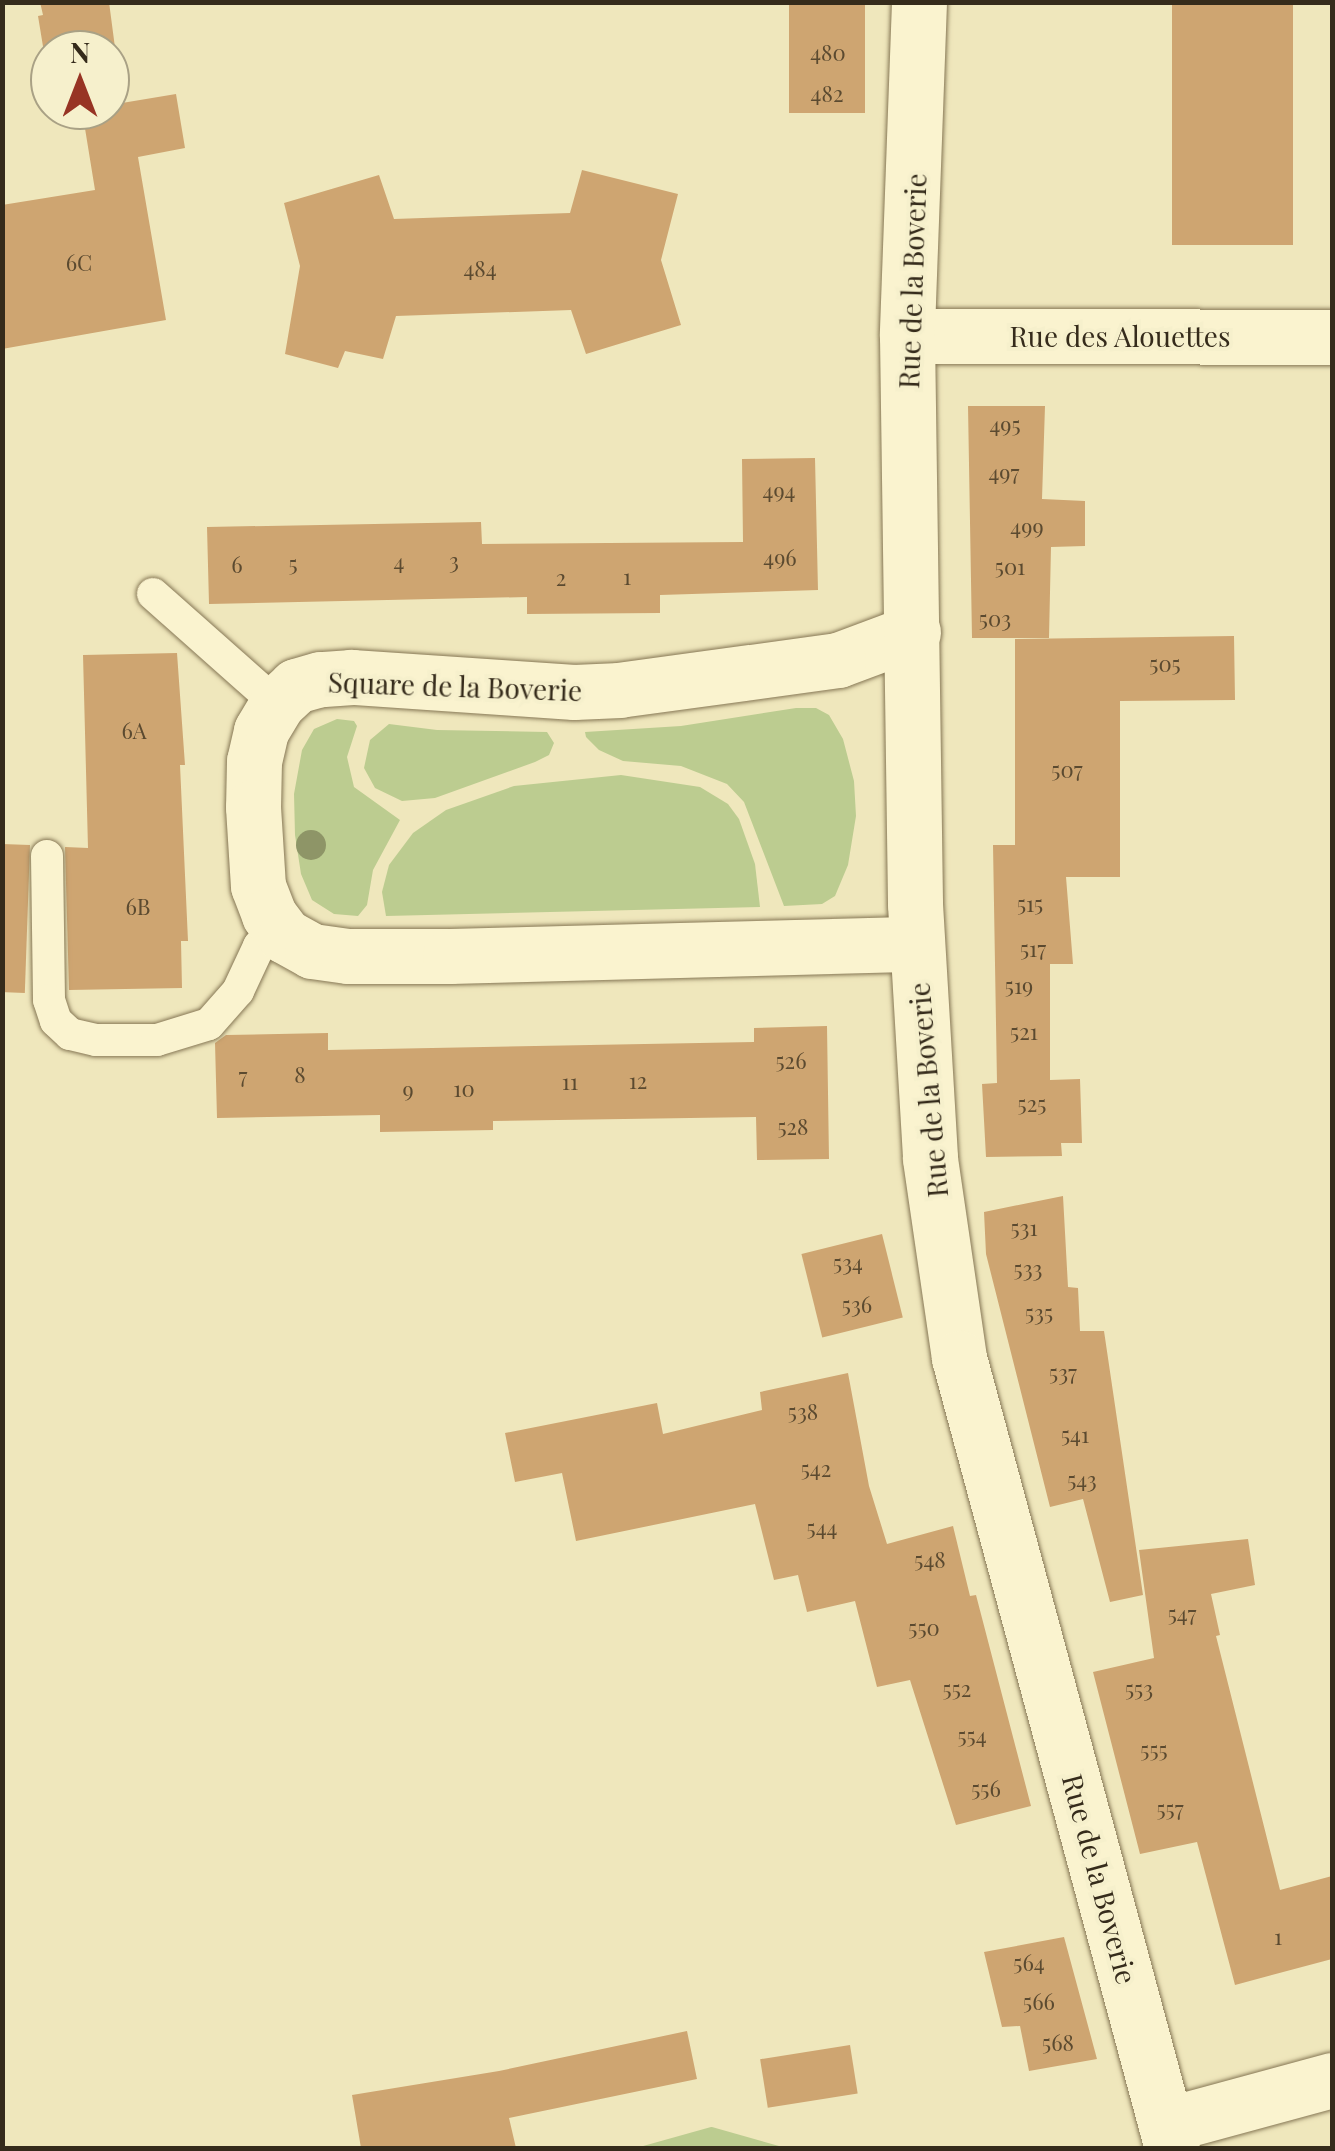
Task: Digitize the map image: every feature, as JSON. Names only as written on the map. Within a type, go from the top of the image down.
[{"type":"street","name":"Rue de la Boverie","points":[[918,2],[907,336],[916,944],[930,1159],[959,1358],[1169,2137]]},
{"type":"street","name":"Rue des Alouettes","points":[[907,336],[1332,337]]},
{"type":"street","name":"Square de la Boverie","points":[[277,704],[296,686],[352,678],[574,692],[672,684],[838,660],[913,632]]},
{"type":"street","points":[[277,704],[261,731],[254,761],[258,886],[277,925],[286,936],[312,952],[348,956],[916,944]]},
{"type":"street","points":[[1169,2137],[1332,2080]]},
{"type":"lane","points":[[153,594],[277,704]]},
{"type":"lane","points":[[46,856],[49,1000],[56,1021],[70,1034],[96,1040],[157,1040],[209,1024],[238,991],[259,946],[277,925]]},
{"type":"green space","points":[[816,708],[829,715],[843,739],[854,781],[856,816],[848,865],[835,896],[822,904],[784,906],[744,802],[727,784],[681,766],[623,761],[599,750],[585,732],[681,726]]},
{"type":"green space","points":[[337,719],[354,721],[357,726],[347,757],[354,787],[400,820],[373,870],[367,905],[358,916],[334,914],[312,900],[301,874],[295,835],[294,794],[302,750],[314,729]]},
{"type":"green space","points":[[389,724],[437,730],[547,732],[554,743],[549,755],[535,762],[435,798],[402,801],[375,788],[364,768],[370,740]]},
{"type":"green space","points":[[621,775],[700,787],[728,804],[739,819],[755,864],[760,907],[386,916],[382,892],[389,865],[413,833],[446,810],[514,786]]},
{"type":"green space","points":[[711,2127],[786,2148],[636,2148]]},
{"type":"building","points":[[40,2],[109,2],[113,30],[40,30],[38,16],[43,15]]},
{"type":"building","points":[[789,2],[865,2],[865,113],[789,113]]},
{"type":"building","points":[[1172,2],[1293,2],[1293,245],[1172,245]]},
{"type":"building","points":[[176,94],[185,148],[138,157],[166,320],[2,349],[2,205],[95,190],[85,130],[130,130],[130,102]]},
{"type":"building","points":[[582,170],[678,194],[661,260],[681,325],[586,354],[571,310],[396,316],[383,359],[345,351],[338,368],[285,354],[300,266],[284,203],[379,175],[394,219],[570,213]]},
{"type":"building","points":[[968,406],[1045,406],[1042,499],[1085,501],[1085,546],[1051,547],[1049,638],[972,638]]},
{"type":"building","points":[[815,458],[818,590],[660,595],[660,613],[527,614],[527,597],[209,604],[207,527],[481,522],[482,544],[743,542],[742,459]]},
{"type":"building","points":[[1234,636],[1235,700],[1120,701],[1120,877],[1066,877],[1073,964],[1050,964],[1050,1080],[1080,1079],[1082,1143],[1061,1143],[1062,1156],[986,1157],[982,1084],[997,1083],[993,845],[1015,845],[1015,639]]},
{"type":"building","points":[[177,653],[185,765],[180,765],[188,941],[181,941],[182,988],[69,990],[65,847],[88,848],[83,655]]},
{"type":"building","points":[[2,844],[30,845],[25,993],[2,992]]},
{"type":"building","points":[[827,1026],[829,1159],[757,1160],[756,1117],[493,1121],[493,1130],[380,1132],[380,1115],[217,1118],[215,1043],[226,1035],[328,1033],[328,1050],[754,1042],[754,1028]]},
{"type":"building","points":[[1063,1196],[1068,1287],[1078,1288],[1080,1331],[1104,1331],[1143,1595],[1110,1602],[1083,1499],[1050,1507],[986,1254],[984,1212]]},
{"type":"building","points":[[882,1234],[903,1317],[822,1338],[801,1254]]},
{"type":"building","points":[[848,1373],[869,1486],[887,1544],[953,1526],[970,1596],[976,1595],[1031,1806],[956,1825],[910,1680],[877,1687],[855,1601],[807,1612],[798,1575],[774,1580],[755,1504],[576,1541],[562,1473],[515,1482],[505,1433],[657,1403],[663,1434],[762,1410],[760,1392]]},
{"type":"building","points":[[1248,1539],[1255,1585],[1211,1594],[1220,1635],[1216,1636],[1280,1890],[1332,1876],[1332,1959],[1235,1985],[1197,1842],[1140,1854],[1093,1672],[1154,1658],[1139,1550]]},
{"type":"building","points":[[1064,1937],[1097,2059],[1029,2071],[1020,2026],[1002,2027],[984,1952]]},
{"type":"building","points":[[687,2031],[697,2079],[509,2118],[516,2148],[361,2148],[352,2095],[499,2071]]},
{"type":"building","points":[[850,2045],[858,2093],[768,2108],[760,2059]]}]
